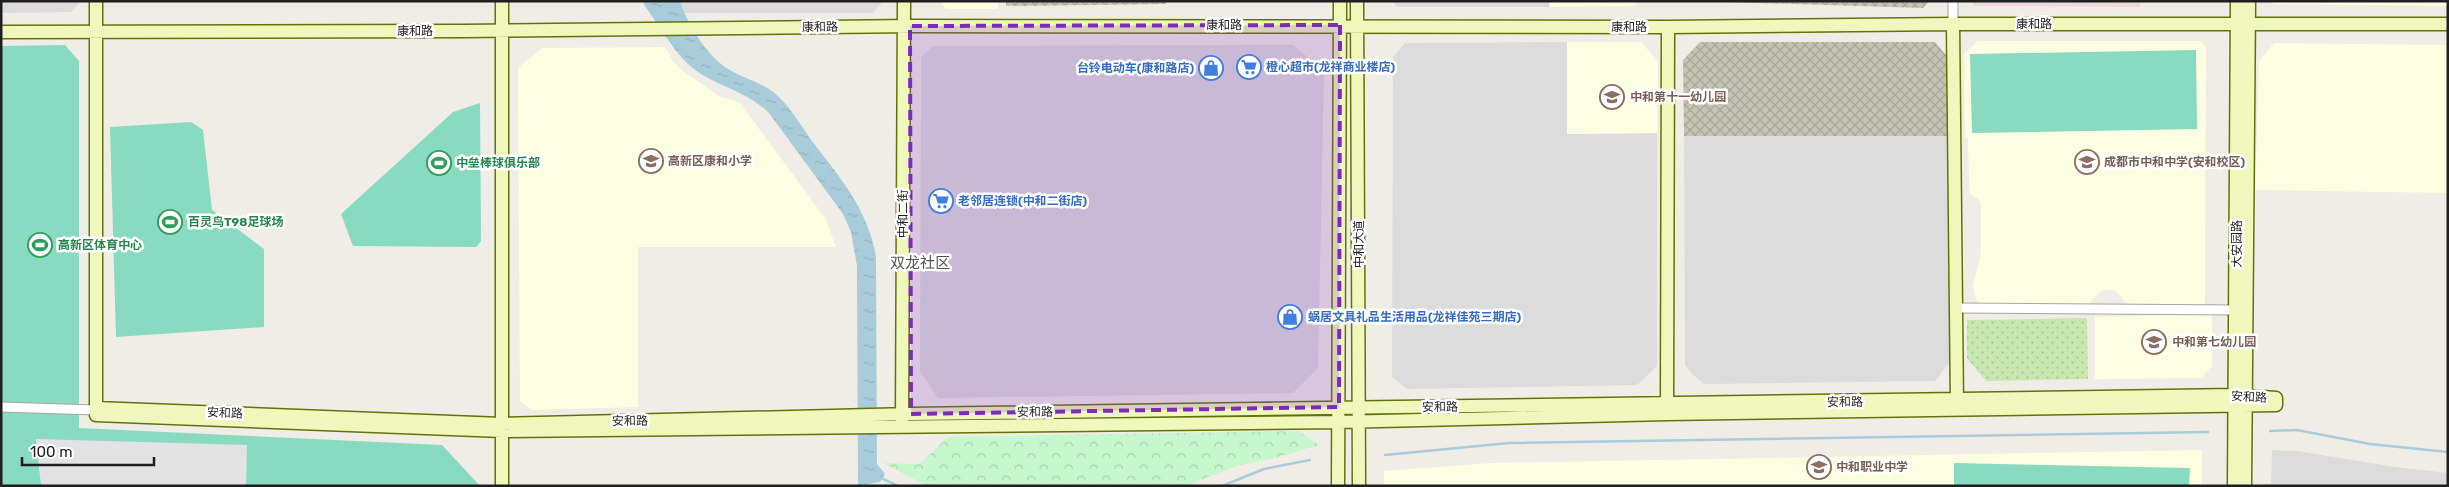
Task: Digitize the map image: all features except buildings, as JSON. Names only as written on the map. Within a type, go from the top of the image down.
[{"type":"street","points":[[1,407],[96,411],[96,1]]},
{"type":"street","points":[[502,1],[502,486]]},
{"type":"street","name":"中和二街","points":[[904,1],[907,26]]},
{"type":"street","name":"中和二街","points":[[906,421],[907,26],[910,1]]},
{"type":"street","name":"中和大道","points":[[1338,486],[1340,1]]},
{"type":"street","name":"中和大道","points":[[1357,1],[1360,486]]},
{"type":"street","points":[[1953,1],[1957,405]]},
{"type":"street","name":"大安园路","points":[[2234,486],[2240,400],[2236,310],[2243,24],[2238,1]]},
{"type":"street","points":[[2245,486],[2240,400],[2243,24],[2249,1]]},
{"type":"street","name":"康和路","points":[[1,32],[654,30],[907,26],[1357,25],[1668,27],[1953,24],[2448,24]]},
{"type":"street","points":[[1667,409],[1668,27]]},
{"type":"street","points":[[1956,308],[2236,310]]},
{"type":"street","name":"安和路","points":[[96,411],[502,428],[874,422],[1338,407],[1667,409],[2240,400]]},
{"type":"street","name":"安和路","points":[[906,421],[1338,422],[1667,409]]},
{"type":"highlighted area","points":[[1340,25],[1339,407],[911,414],[910,26]]},
{"type":"shaded area","points":[[1,1],[81,1],[71,12],[1,13]]},
{"type":"shaded area","points":[[680,1],[883,1],[873,13],[684,13]]},
{"type":"shaded area","points":[[939,1],[998,1],[998,9],[946,9]]},
{"type":"shaded area","points":[[1006,1],[1167,1],[1166,4],[1006,6]]},
{"type":"shaded area","points":[[1393,1],[1549,1],[1549,7],[1397,7]]},
{"type":"shaded area","points":[[1549,1],[1638,1],[1634,6],[1550,7]]},
{"type":"shaded area","points":[[1694,1],[1929,1],[1923,8]]},
{"type":"shaded area","points":[[1970,1],[2140,1],[2140,7],[1975,6]]},
{"type":"shaded area","points":[[2271,1],[2448,1],[2448,6],[2274,4]]},
{"type":"shaded area","name":"成都市中和中学(安和校区)","points":[[1978,41],[2200,41],[2206,47],[2205,306],[2132,305],[2125,302],[2115,290],[2102,290],[2085,307],[1980,304],[1976,300],[1973,286],[1981,252],[1981,204],[1970,193],[1969,185],[1968,139],[1965,137],[1964,54]]},
{"type":"shaded area","points":[[1567,42],[1567,134],[1657,133],[1657,366],[1637,385],[1407,389],[1392,377],[1393,57],[1405,43]]},
{"type":"shaded area","name":"中和第十一幼儿园","points":[[1567,42],[1641,42],[1658,61],[1657,133],[1567,134]]},
{"type":"shaded area","points":[[1700,42],[1935,42],[1947,56],[1948,136],[1684,136],[1683,60]]},
{"type":"shaded area","points":[[2274,43],[2448,45],[2448,193],[2255,190],[2259,61]]},
{"type":"shaded area","points":[[1293,45],[1324,71],[1318,368],[1293,393],[938,398],[920,371],[921,57],[933,46]]},
{"type":"shaded area","name":"高新区康和小学","points":[[665,47],[673,61],[683,71],[719,96],[740,103],[825,218],[836,247],[638,247],[638,407],[532,410],[520,401],[518,68],[542,48]]},
{"type":"shaded area","points":[[1684,136],[1948,136],[1950,362],[1935,381],[1704,384],[1691,373],[1685,365]]},
{"type":"shaded area","name":"中和第七幼儿园","points":[[2212,314],[2212,366],[2202,378],[2095,379],[2095,317]]},
{"type":"shaded area","points":[[36,439],[247,445],[246,486],[41,486]]},
{"type":"shaded area","name":"中和职业中学","points":[[2202,450],[2202,486],[1384,486],[1384,471],[1490,463]]},
{"type":"shaded area","points":[[2272,450],[2297,451],[2395,467],[2448,473],[2448,486],[2271,486]]},
{"type":"green space","name":"高新区体育中心","points":[[65,45],[79,61],[79,428],[442,445],[480,486],[1,486],[1,46]]},
{"type":"green space","points":[[2196,50],[2197,129],[1972,133],[1970,54]]},
{"type":"green space","name":"中垒棒球俱乐部","points":[[480,103],[481,241],[476,247],[353,246],[341,214],[453,112]]},
{"type":"green space","name":"百灵鸟T98足球场","points":[[191,122],[203,130],[212,210],[264,249],[264,327],[116,337],[110,127]]},
{"type":"green space","points":[[2087,318],[2088,379],[1986,381],[1967,358],[1967,320]]},
{"type":"green space","points":[[1299,431],[1319,445],[1275,458],[1236,466],[1186,486],[927,486],[883,463],[920,464],[948,437]]},
{"type":"green space","points":[[1954,463],[2190,468],[2189,486],[1954,486]]},
{"type":"water","points":[[644,1],[680,1],[693,29],[712,56],[735,73],[768,88],[784,103],[843,181],[866,223],[876,256],[877,464],[885,474],[880,482],[858,486],[857,266],[851,232],[843,214],[769,113],[752,100],[704,76],[688,64],[668,40],[644,5]]},
{"type":"waterway","points":[[2270,431],[2297,430],[2370,444],[2448,452]]},
{"type":"waterway","points":[[1385,455],[1509,443],[2208,432]]},
{"type":"waterway","points":[[1222,486],[1264,469],[1310,460]]},
{"type":"waterway","points":[[881,478],[898,486]]},
{"type":"place","name":"橙心超市(龙祥商业楼店)","points":[[1249,67]]},
{"type":"place","name":"台铃电动车(康和路店)","points":[[1211,68]]},
{"type":"place","name":"中和第十一幼儿园","points":[[1612,97]]},
{"type":"place","name":"高新区康和小学","points":[[651,161]]},
{"type":"place","name":"成都市中和中学(安和校区)","points":[[2087,162]]},
{"type":"place","name":"中垒棒球俱乐部","points":[[439,163]]},
{"type":"place","name":"老邻居连锁(中和二街店)","points":[[941,201]]},
{"type":"place","name":"百灵鸟T98足球场","points":[[170,222]]},
{"type":"place","name":"高新区体育中心","points":[[40,245]]},
{"type":"place","name":"蜗居文具礼品生活用品(龙祥佳苑三期店)","points":[[1290,317]]},
{"type":"place","name":"中和第七幼儿园","points":[[2154,342]]},
{"type":"place","name":"中和职业中学","points":[[1819,467]]},
{"type":"district","name":"双龙社区","points":[[920,263]]}]
